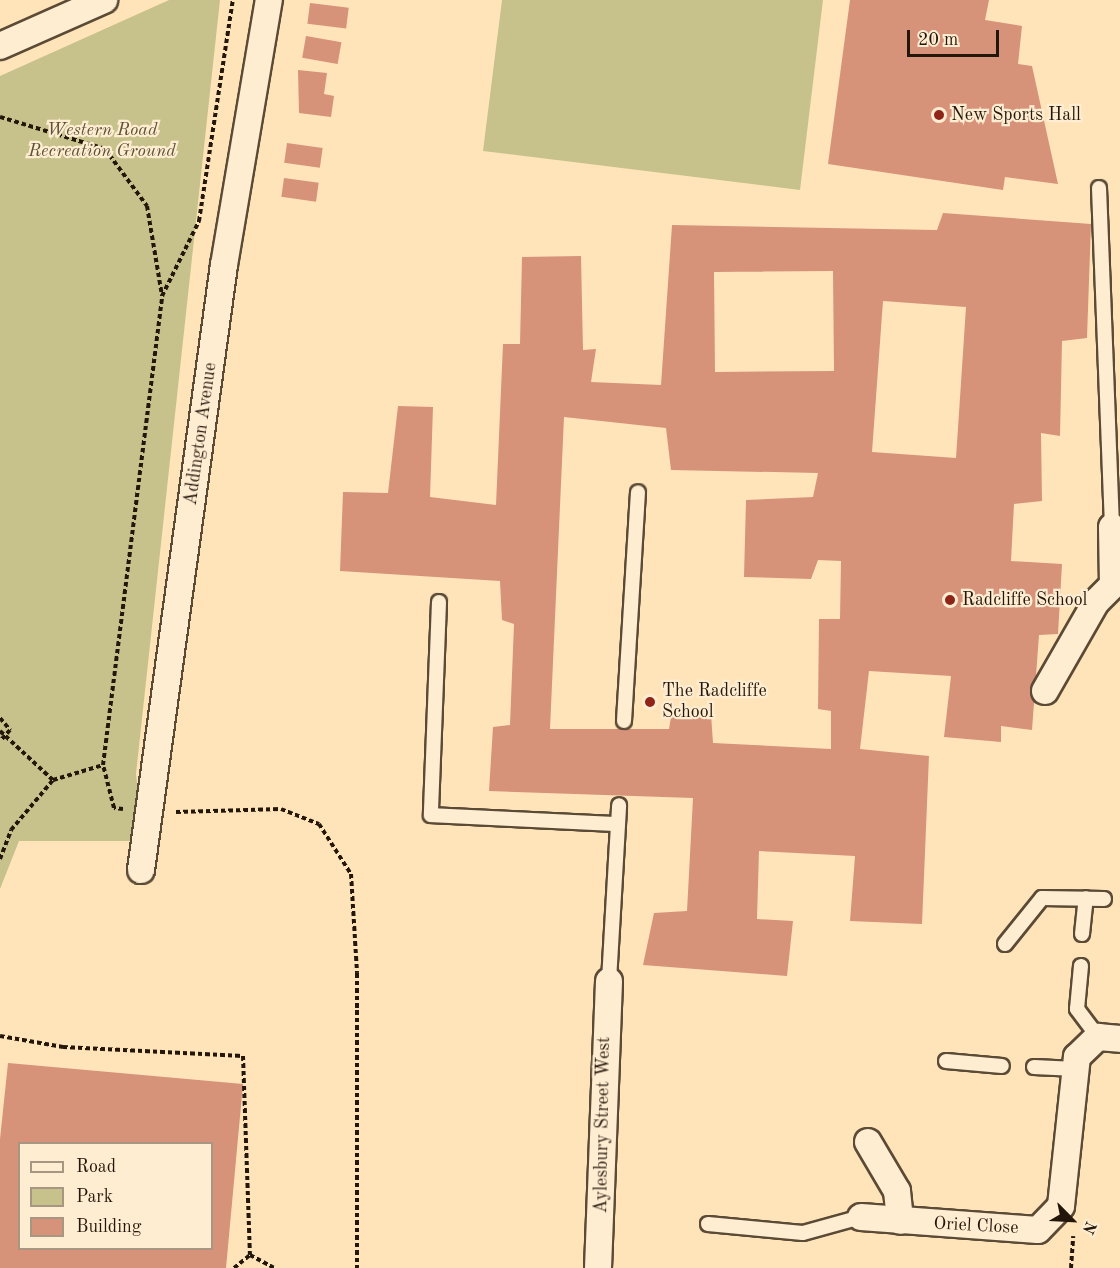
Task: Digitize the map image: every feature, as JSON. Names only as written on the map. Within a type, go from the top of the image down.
[{"type":"street","points":[[0,46],[104,0]]},
{"type":"street","name":"Addington Avenue","points":[[141,870],[224,265],[269,0]]},
{"type":"street","points":[[1045,691],[1096,602],[1117,586],[1112,527]]},
{"type":"street","name":"Aylesbury Street West","points":[[598,1268],[609,981]]},
{"type":"street","name":"Oriel Close","points":[[861,1217],[1038,1230],[1061,1206],[1077,1057],[1109,1038]]},
{"type":"street","points":[[868,1142],[897,1191],[900,1221]]},
{"type":"lane","points":[[1099,188],[1112,527]]},
{"type":"lane","points":[[624,722],[638,492]]},
{"type":"lane","points":[[439,602],[431,815],[618,824]]},
{"type":"lane","points":[[609,981],[619,805]]},
{"type":"lane","points":[[1005,944],[1042,898],[1104,899]]},
{"type":"lane","points":[[1082,934],[1086,898]]},
{"type":"lane","points":[[1081,966],[1077,1009],[1109,1038]]},
{"type":"lane","points":[[946,1061],[1002,1066]]},
{"type":"lane","points":[[1034,1067],[1076,1069]]},
{"type":"lane","points":[[708,1224],[803,1233],[861,1217]]},
{"type":"path","points":[[162,296],[199,221],[233,0]]},
{"type":"path","points":[[0,117],[105,149],[147,206],[162,296],[103,765],[114,808],[148,811],[281,809],[319,824],[351,874],[357,974],[357,1268]]},
{"type":"path","points":[[0,718],[9,726],[6,739]]},
{"type":"path","points":[[0,730],[6,739],[53,780]]},
{"type":"path","points":[[0,741],[6,739]]},
{"type":"path","points":[[0,859],[11,830],[53,780],[103,765]]},
{"type":"path","points":[[0,1036],[63,1047],[243,1056],[250,1255]]},
{"type":"path","points":[[234,1268],[250,1255]]},
{"type":"path","points":[[250,1255],[274,1268]]},
{"type":"green space","name":"Western Road Recreation Ground","points":[[169,0],[220,0],[136,774],[144,841],[19,841],[0,889],[0,76]]},
{"type":"green space","points":[[502,0],[823,0],[800,190],[483,151]]},
{"type":"building","name":"New Sports Hall","points":[[850,0],[989,0],[985,20],[1022,26],[1018,64],[1032,66],[1058,184],[1005,177],[1003,190],[828,164]]},
{"type":"building","points":[[310,3],[349,8],[346,29],[307,24]]},
{"type":"building","points":[[306,36],[341,42],[338,64],[302,58]]},
{"type":"building","points":[[298,70],[327,73],[324,94],[334,96],[331,117],[299,113]]},
{"type":"building","points":[[287,143],[323,148],[320,168],[284,163]]},
{"type":"building","points":[[284,178],[319,183],[316,202],[281,197]]},
{"type":"building","name":"Radcliffe School","points":[[943,213],[1091,224],[1087,338],[1062,341],[1060,436],[1041,433],[1042,501],[1014,504],[1011,561],[1062,564],[1058,634],[1039,635],[1032,730],[1001,726],[1001,742],[944,737],[951,676],[869,671],[860,749],[929,756],[922,924],[850,921],[855,856],[759,851],[757,919],[793,921],[787,976],[643,965],[654,913],[687,911],[693,798],[489,791],[493,727],[510,725],[514,624],[502,620],[500,581],[340,571],[343,492],[388,493],[398,406],[433,407],[430,497],[496,505],[503,344],[520,344],[522,257],[581,256],[583,350],[596,349],[591,382],[661,385],[672,225],[937,230]],"holes":[[[833,271],[834,371],[715,372],[714,272]],[[883,301],[966,307],[956,458],[872,452]],[[564,417],[666,428],[671,470],[818,473],[813,497],[746,500],[744,577],[811,579],[818,560],[841,561],[840,619],[819,619],[818,709],[831,711],[831,749],[713,743],[711,714],[672,711],[669,729],[550,729]]]},
{"type":"building","points":[[8,1063],[243,1084],[226,1268],[0,1268],[0,1139]]},
{"type":"place","name":"New Sports Hall","points":[[939,115]]},
{"type":"place","name":"Radcliffe School","points":[[950,600]]},
{"type":"place","name":"The Radcliffe School","points":[[650,702]]}]
